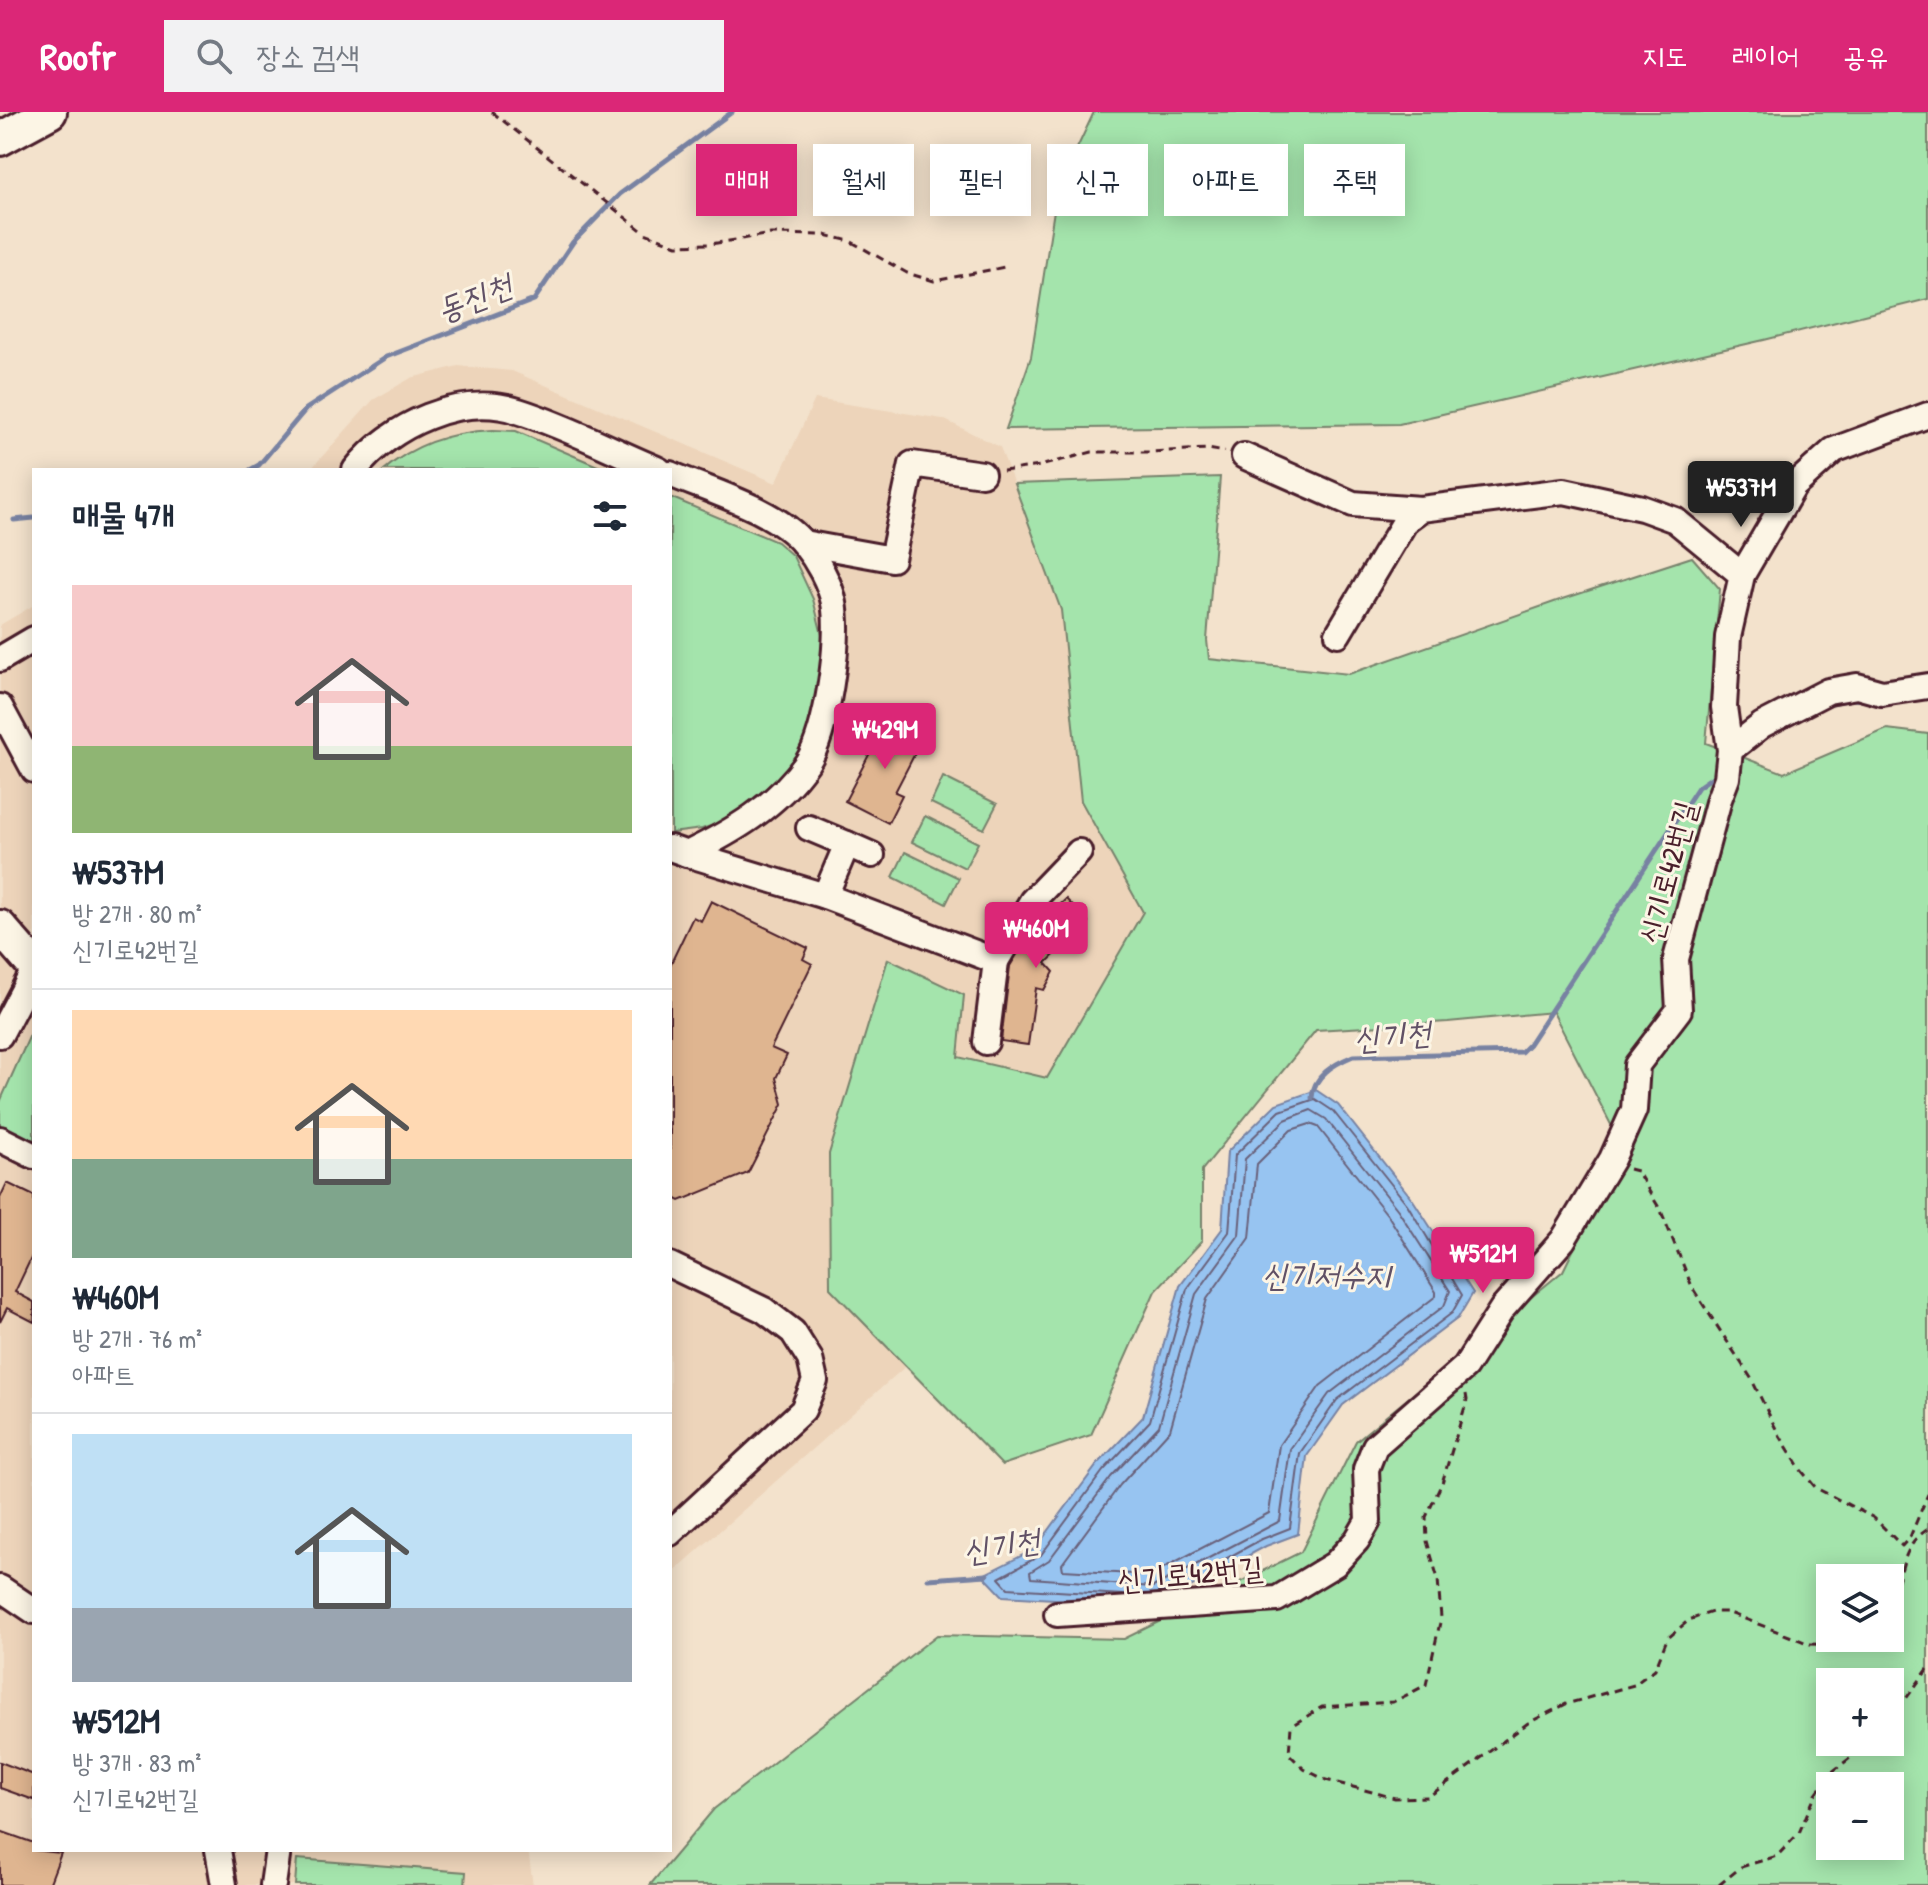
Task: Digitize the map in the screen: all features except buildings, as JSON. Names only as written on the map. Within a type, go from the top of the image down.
[{"type":"main road","points":[[0,139],[50,112]]},
{"type":"main road","points":[[0,927],[32,966]]},
{"type":"street","points":[[357,468],[388,437],[427,417],[484,406],[516,410],[654,468]]},
{"type":"street","name":"신기로42번길","points":[[1057,1614],[1277,1599],[1335,1564],[1357,1540],[1368,1521],[1366,1469],[1375,1446],[1461,1371],[1502,1309],[1563,1240],[1612,1159],[1634,1110],[1637,1065],[1679,1010],[1676,959],[1727,778],[1730,750],[1724,707],[1728,637],[1742,575],[1794,486],[1834,450],[1928,415]]},
{"type":"street","points":[[1244,456],[1353,504],[1421,509],[1564,491],[1642,508],[1675,520],[1742,575]]},
{"type":"street","points":[[803,543],[892,559],[912,464],[982,474]]},
{"type":"street","points":[[672,475],[778,520],[803,543],[823,573],[834,603],[836,631],[833,675],[808,761],[778,796],[732,832],[678,851]]},
{"type":"street","points":[[1338,634],[1406,520],[1421,509]]},
{"type":"street","points":[[0,659],[32,640]]},
{"type":"street","points":[[1730,750],[1762,725],[1828,691],[1857,686],[1882,693],[1928,686]]},
{"type":"street","points":[[0,707],[32,766]]},
{"type":"street","points":[[809,828],[872,855]]},
{"type":"street","points":[[825,896],[847,844]]},
{"type":"street","points":[[678,851],[825,896],[996,961]]},
{"type":"street","points":[[986,1042],[996,961],[1032,901],[1079,852]]},
{"type":"street","points":[[0,1035],[32,972]]},
{"type":"street","points":[[0,1139],[32,1155]]},
{"type":"street","points":[[672,1266],[764,1310],[793,1332],[810,1359],[815,1381],[803,1410],[672,1531]]},
{"type":"street","points":[[0,1588],[32,1610]]},
{"type":"street","points":[[218,1852],[224,1885]]},
{"type":"street","points":[[273,1885],[278,1852]]},
{"type":"path","points":[[492,112],[645,233],[677,245],[711,244],[771,234],[825,235],[850,241],[907,273],[934,281],[1005,267]]},
{"type":"path","points":[[982,474],[1040,466],[1092,452],[1208,449],[1244,456]]},
{"type":"path","points":[[1612,1159],[1613,1168],[1626,1167],[1637,1171],[1661,1211],[1693,1289],[1751,1378],[1785,1446],[1816,1488],[1874,1518],[1902,1546],[1910,1537],[1928,1494]]},
{"type":"path","points":[[1461,1371],[1467,1400],[1442,1483],[1426,1517],[1427,1541],[1438,1579],[1441,1618],[1426,1685],[1393,1702],[1322,1707],[1291,1726],[1289,1754],[1304,1769],[1326,1780],[1395,1798],[1428,1797],[1528,1723],[1566,1704],[1634,1685],[1655,1669],[1667,1639],[1689,1620],[1712,1612],[1727,1612],[1816,1644]]},
{"type":"path","points":[[1902,1564],[1904,1556],[1928,1529]]},
{"type":"path","points":[[1904,1701],[1928,1669]]},
{"type":"path","points":[[1719,1885],[1741,1867],[1777,1856],[1799,1833],[1815,1795],[1832,1772],[1853,1756]]},
{"type":"shaded area","points":[[458,366],[512,371],[776,483],[815,399],[943,419],[1000,447],[1061,610],[1081,801],[1143,912],[1047,1079],[957,1057],[964,995],[888,959],[829,1154],[830,1288],[906,1366],[672,1573],[672,468],[312,468],[373,400],[411,378]]},
{"type":"shaded area","points":[[32,606],[32,1852],[528,1852],[533,1885],[0,1885],[0,625]]},
{"type":"green space","points":[[1094,112],[1928,112],[1928,299],[1399,424],[1006,429],[1031,357],[1053,216],[1148,216],[1148,144],[1079,144]]},
{"type":"green space","points":[[516,431],[602,468],[387,468],[421,446],[463,433]]},
{"type":"green space","points":[[1220,477],[1207,640],[1209,659],[1349,674],[1692,557],[1720,589],[1706,743],[1784,773],[1887,729],[1928,734],[1928,1885],[650,1885],[714,1809],[937,1635],[1124,1639],[1301,1552],[1356,1441],[1563,1271],[1623,1148],[1553,1012],[1316,1030],[1202,1170],[1202,1241],[1155,1291],[1091,1435],[1002,1465],[830,1288],[829,1154],[888,959],[964,995],[958,1057],[1047,1078],[1143,912],[1081,801],[1061,610],[1014,484]]},
{"type":"green space","points":[[672,498],[777,542],[793,556],[813,599],[823,639],[818,696],[799,755],[755,802],[731,819],[702,829],[672,833]]},
{"type":"green space","points":[[943,777],[997,804],[984,829],[931,803]]},
{"type":"green space","points":[[925,816],[978,843],[965,868],[912,842]]},
{"type":"green space","points":[[905,852],[959,878],[946,904],[893,877]]},
{"type":"green space","points":[[32,1030],[32,1148],[0,1133],[0,1102]]},
{"type":"green space","points":[[297,1859],[466,1872],[465,1885],[295,1885]]},
{"type":"water","name":"신기저수지","points":[[1316,1090],[1338,1105],[1413,1200],[1473,1293],[1458,1318],[1343,1405],[1307,1456],[1298,1534],[1266,1546],[1157,1605],[1003,1596],[983,1575],[1035,1549],[1097,1465],[1143,1417],[1180,1286],[1222,1229],[1227,1152],[1276,1104]]},
{"type":"waterway","name":"동진천","points":[[254,468],[306,409],[386,357],[534,300],[573,242],[620,194],[732,112]]},
{"type":"waterway","name":"동진천","points":[[14,520],[32,518]]},
{"type":"waterway","name":"신기천","points":[[1827,704],[1851,699],[1865,700]]},
{"type":"waterway","name":"신기천","points":[[1312,1098],[1320,1077],[1353,1056],[1521,1052],[1698,787],[1721,771]]},
{"type":"waterway","name":"신기천","points":[[928,1579],[987,1575]]}]
